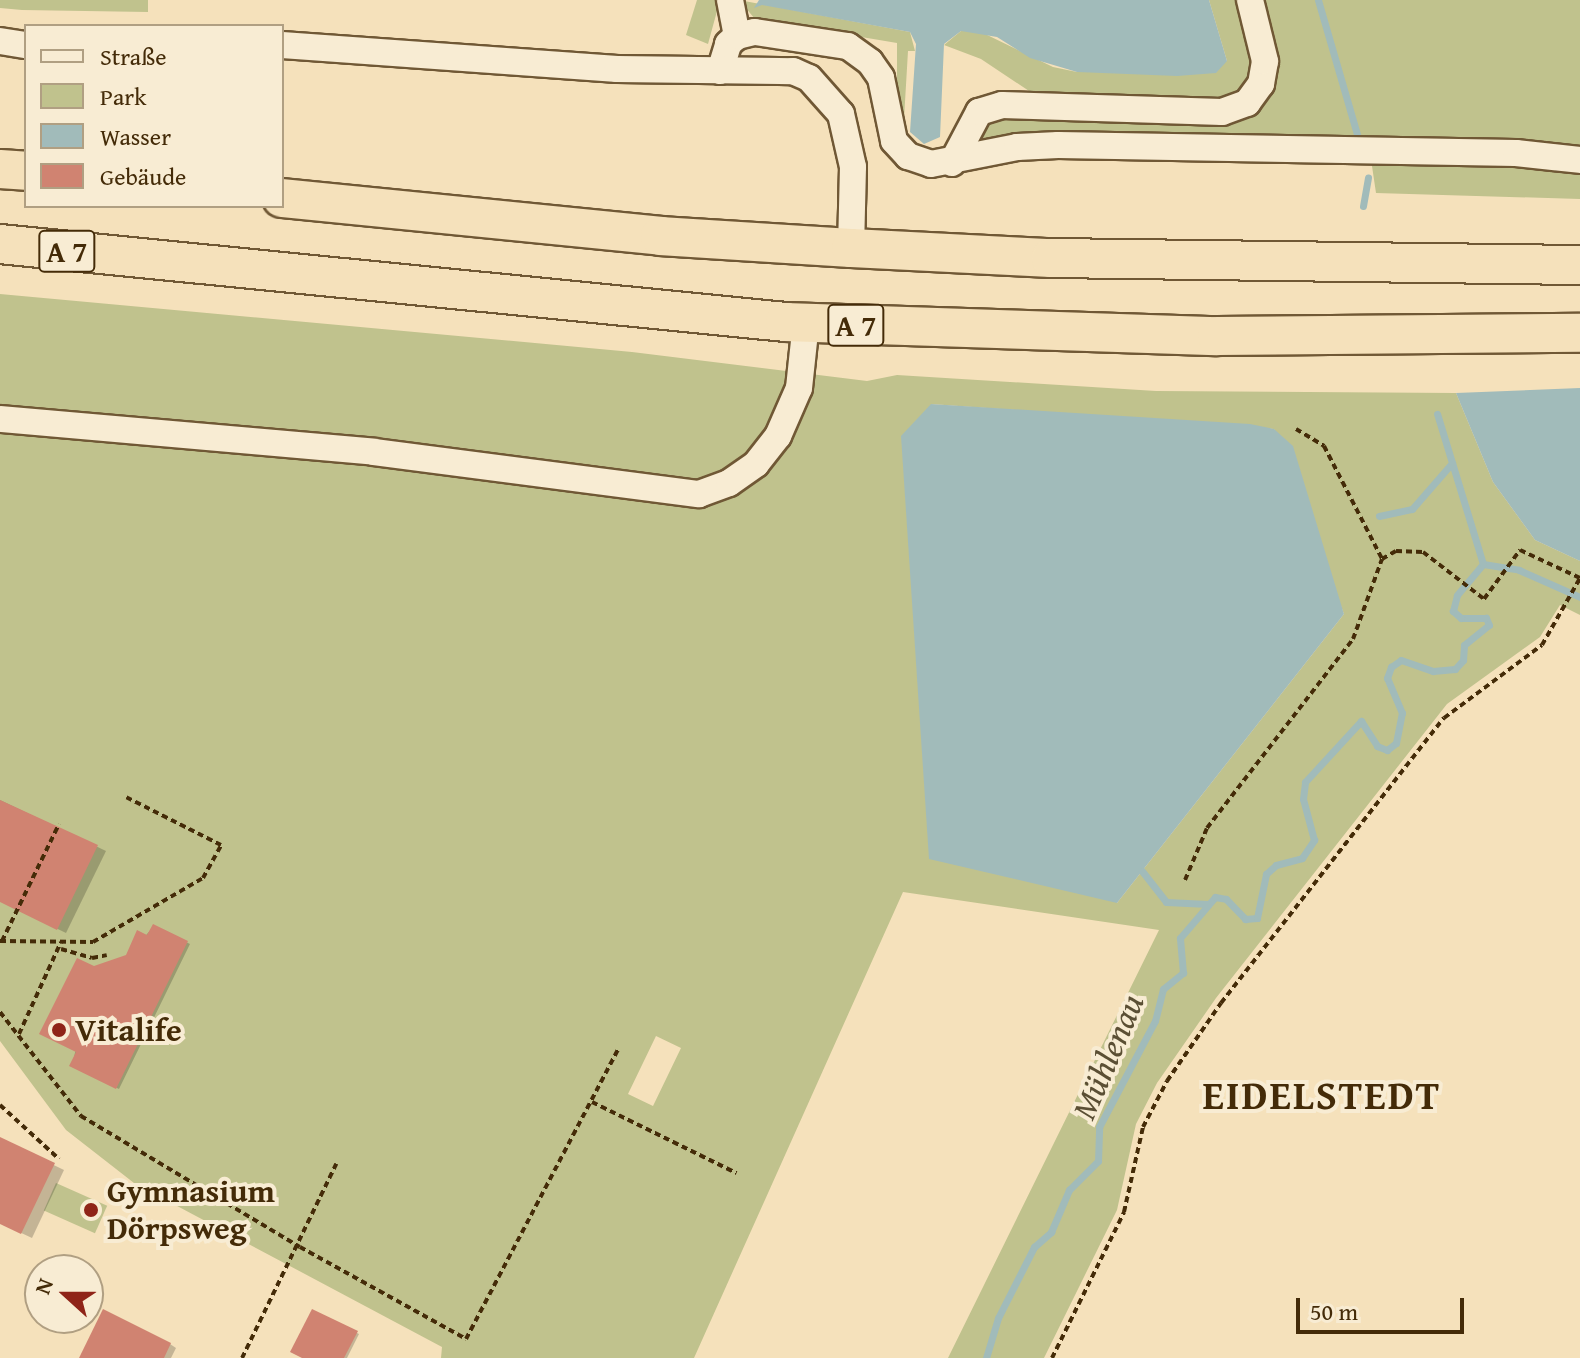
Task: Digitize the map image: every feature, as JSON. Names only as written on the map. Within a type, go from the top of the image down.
[{"type":"highway","points":[[0,169],[24,171]]},
{"type":"highway","points":[[284,198],[645,235],[851,248],[1051,258],[1580,265]]},
{"type":"highway","name":"A 7","points":[[0,244],[223,270],[806,322],[1217,336],[1580,333]]},
{"type":"lane","points":[[730,0],[737,36]]},
{"type":"lane","points":[[952,163],[979,112],[1002,105],[1222,112],[1247,103],[1261,84],[1265,61],[1250,0]]},
{"type":"lane","points":[[720,71],[721,58],[737,36],[755,32],[817,38],[859,52],[881,78],[894,141],[908,156],[931,164],[952,163],[1017,147],[1058,145],[1516,153],[1580,160]]},
{"type":"lane","points":[[0,41],[24,45]]},
{"type":"lane","points":[[284,45],[720,71],[793,71],[809,78],[841,114],[853,167],[851,248]]},
{"type":"lane","points":[[0,419],[374,452],[699,494],[729,483],[756,464],[778,436],[799,388],[806,322]]},
{"type":"path","points":[[1296,429],[1324,446],[1382,559]]},
{"type":"path","points":[[1052,1358],[1124,1212],[1143,1127],[1167,1081],[1221,1003],[1444,718],[1542,645],[1580,578],[1520,550],[1484,599],[1423,552],[1396,551],[1382,559],[1353,639],[1207,828],[1185,880]]},
{"type":"path","points":[[59,824],[1,941],[93,942],[203,878],[221,845],[126,797]]},
{"type":"path","points":[[18,1035],[61,949],[61,942]]},
{"type":"path","points":[[61,949],[92,958],[107,955]]},
{"type":"path","points":[[0,1012],[81,1116],[300,1247],[466,1339],[618,1049]]},
{"type":"path","points":[[592,1102],[736,1173]]},
{"type":"path","points":[[0,1105],[59,1159]]},
{"type":"path","points":[[242,1358],[300,1247],[336,1164]]},
{"type":"green space","points":[[0,0],[148,0],[148,12],[22,10],[0,8]]},
{"type":"green space","points":[[697,0],[720,0],[708,44],[686,35]]},
{"type":"green space","points":[[739,0],[910,32],[915,51],[908,51],[903,136],[897,110],[897,43],[755,19]]},
{"type":"green space","points":[[1209,0],[1243,0],[1258,46],[1253,86],[1223,106],[1038,97],[981,59],[944,45],[961,31],[979,31],[1053,67],[1077,72],[1227,61]]},
{"type":"green space","points":[[1258,0],[1580,0],[1580,199],[1376,193],[1369,146],[962,150],[990,115],[1250,112]]},
{"type":"green space","points":[[0,294],[632,352],[867,381],[897,375],[1156,391],[1456,393],[1493,482],[1535,540],[1580,561],[1580,615],[1560,605],[1540,637],[1447,704],[1216,998],[1157,1083],[1136,1124],[1117,1210],[1044,1358],[948,1358],[1159,930],[903,892],[694,1358],[441,1358],[442,1347],[134,1183],[66,1130],[0,1041]],"holes":[[[931,404],[1274,429],[1344,614],[1117,903]],[[656,1036],[681,1048],[653,1106],[628,1094]]]},
{"type":"green space","points":[[56,1183],[107,1206],[95,1233],[44,1210]]},
{"type":"water","points":[[759,0],[1209,0],[1227,61],[1216,73],[1177,76],[1077,72],[1030,58],[997,37],[961,31],[944,44],[940,137],[924,144],[910,132],[916,44],[910,32],[762,5],[754,8]]},
{"type":"water","points":[[1580,388],[1580,561],[1535,540],[1493,482],[1456,393]]},
{"type":"water","points":[[931,404],[1250,424],[1274,429],[1293,446],[1344,614],[1117,903],[929,859],[901,436]]},
{"type":"building","points":[[0,800],[98,845],[57,930],[0,902]]},
{"type":"building","points":[[153,924],[188,941],[116,1089],[69,1066],[76,1052],[39,1034],[77,958],[94,966],[126,955],[137,930],[147,935]]},
{"type":"building","points":[[0,1137],[55,1163],[21,1234],[0,1224]]},
{"type":"building","points":[[312,1309],[358,1331],[344,1358],[302,1358],[290,1352]]},
{"type":"building","points":[[104,1310],[171,1343],[164,1358],[79,1358],[91,1334],[104,1334]]},
{"type":"waterway","name":"Mühlenau","points":[[1318,0],[1358,138]]},
{"type":"waterway","name":"Mühlenau","points":[[1363,206],[1368,177]]},
{"type":"waterway","name":"Mühlenau","points":[[986,1358],[998,1318],[1034,1247],[1051,1232],[1069,1190],[1098,1161],[1099,1127],[1155,1021],[1163,989],[1183,973],[1180,938],[1215,897],[1226,899],[1245,919],[1257,918],[1266,874],[1276,865],[1302,858],[1314,840],[1303,799],[1305,782],[1361,721],[1377,746],[1387,750],[1396,743],[1402,713],[1387,678],[1391,667],[1401,660],[1433,671],[1455,669],[1463,660],[1464,645],[1489,625],[1486,618],[1461,618],[1453,611],[1457,595],[1483,564],[1437,414]]},
{"type":"waterway","points":[[1379,516],[1412,509],[1452,463]]},
{"type":"waterway","points":[[1483,564],[1519,570],[1580,597]]},
{"type":"waterway","name":"Mühlenau","points":[[1142,871],[1166,902],[1208,904]]},
{"type":"place","name":"Vitalife","points":[[59,1030]]},
{"type":"place","name":"Gymnasium Dörpsweg","points":[[91,1210]]},
{"type":"district","name":"EIDELSTEDT","points":[[1322,1095]]}]
